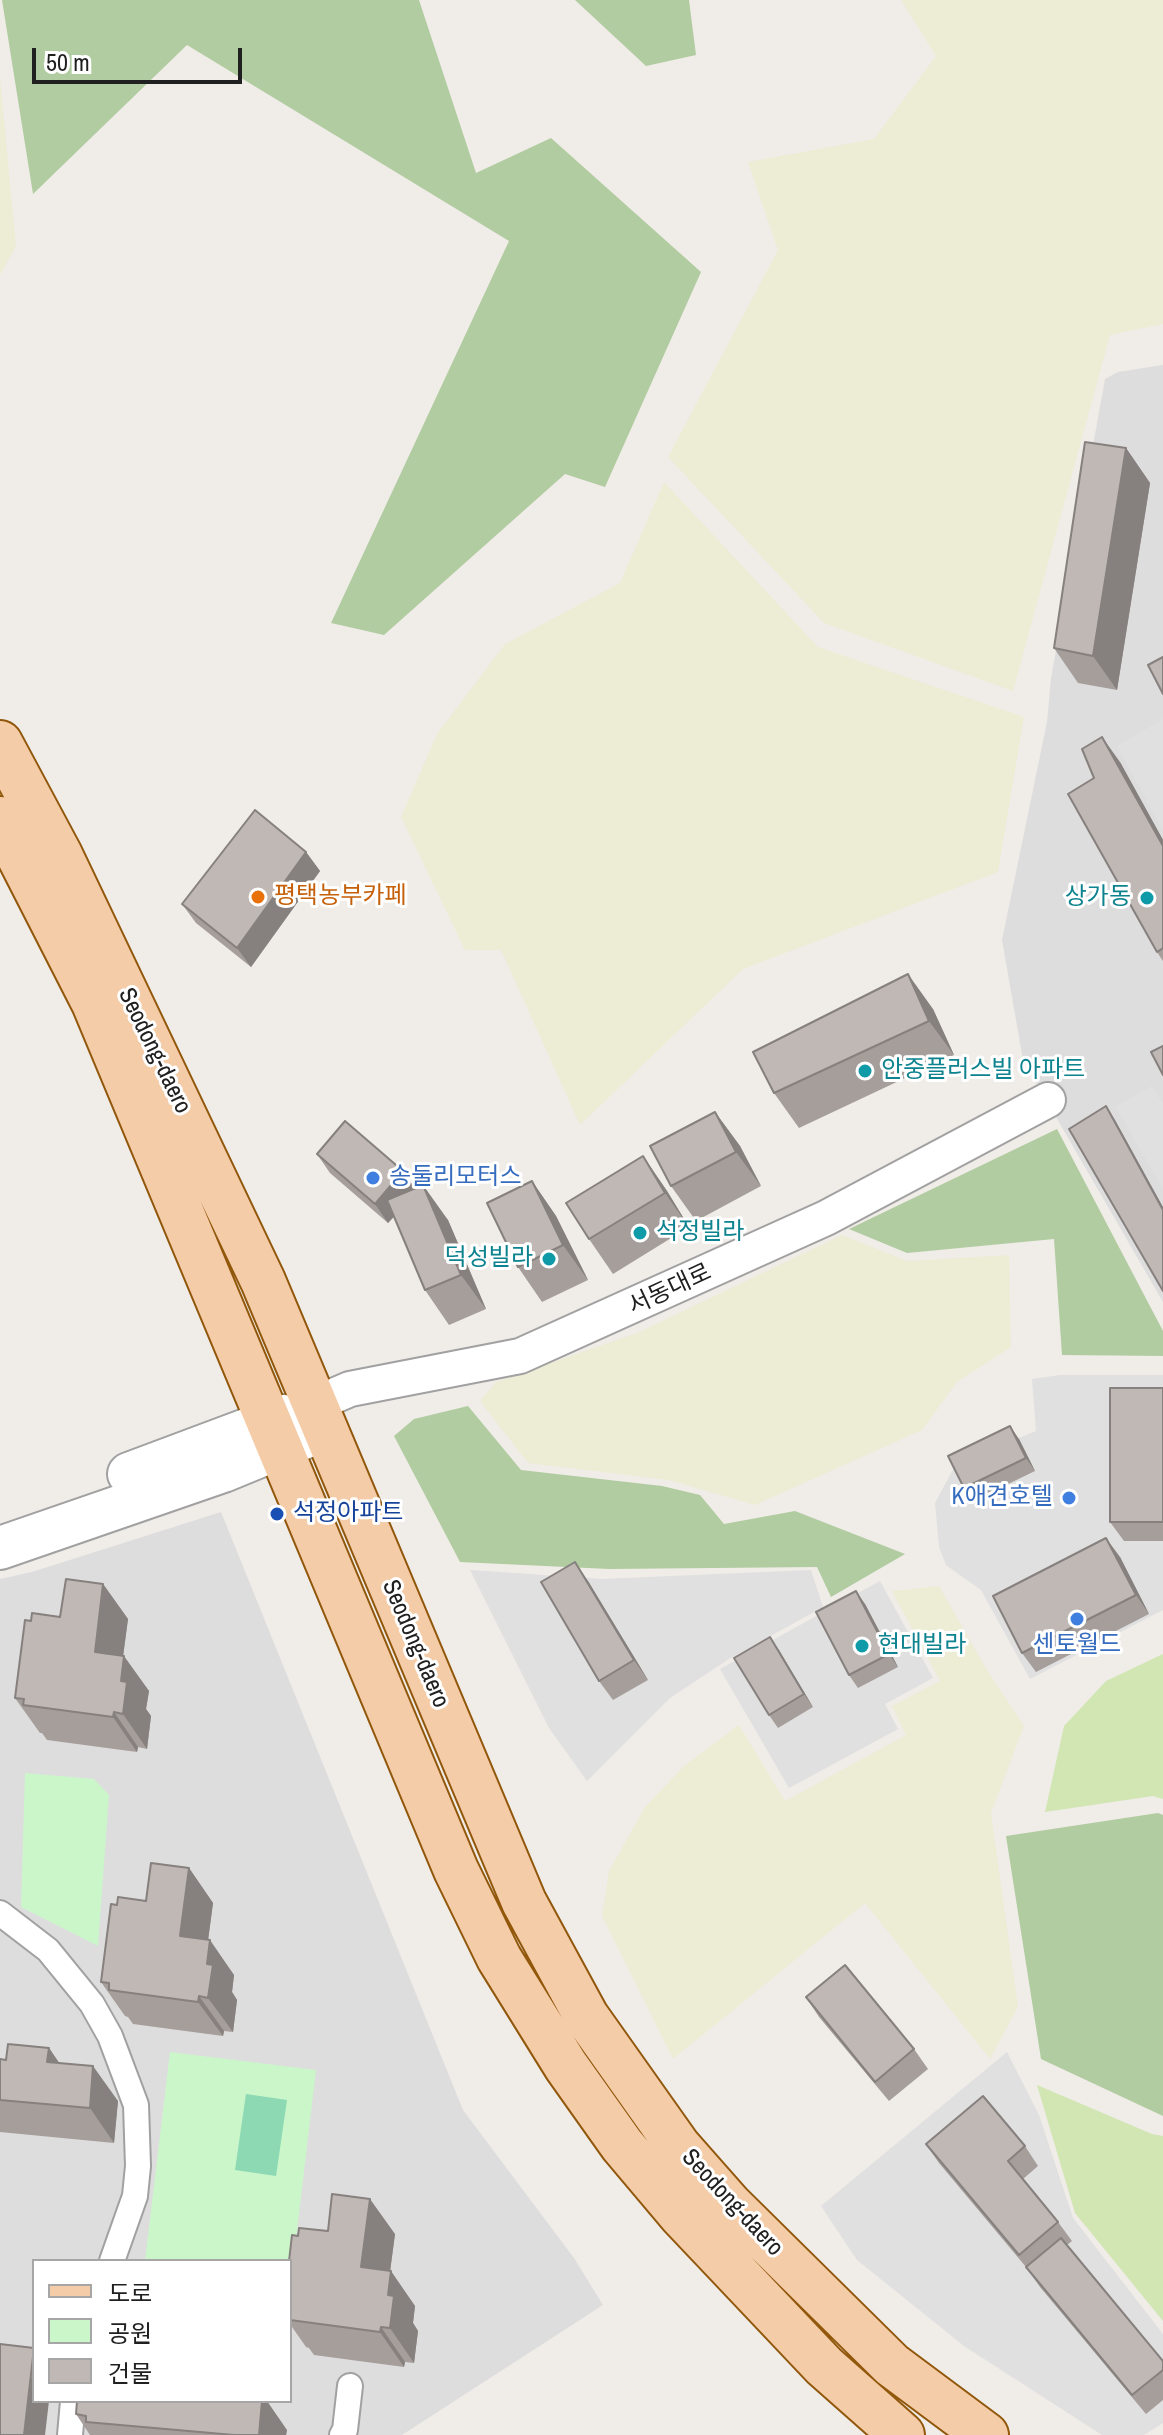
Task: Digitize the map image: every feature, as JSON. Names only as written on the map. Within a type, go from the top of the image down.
[{"type":"main road","name":"Seodong-daero","points":[[0,743],[60,855],[263,1281],[524,1902],[586,2016],[678,2146],[730,2205],[892,2365],[986,2435]]},
{"type":"main road","name":"Seodong-daero","points":[[0,819],[94,1003],[456,1870],[499,1958],[566,2066],[622,2145],[681,2215],[824,2366],[902,2435]]},
{"type":"street","name":"서동대로","points":[[320,1417],[350,1389],[520,1356],[826,1218],[1048,1100]]},
{"type":"street","points":[[0,1548],[27,1540],[320,1417]]},
{"type":"street","points":[[0,1521],[276,1435]]},
{"type":"street","points":[[0,1913],[48,1950],[92,2004],[110,2036],[136,2105],[138,2166],[135,2196],[113,2259]]},
{"type":"street","points":[[342,2435],[350,2386]]},
{"type":"street","points":[[70,2435],[73,2403]]},
{"type":"shaded area","points":[[1163,365],[1163,1302],[1023,1060],[1002,940],[1047,722],[1051,678],[1105,379],[1118,372]]},
{"type":"shaded area","points":[[1163,719],[1163,831],[1117,746]]},
{"type":"shaded area","points":[[1152,1086],[1163,1104],[1163,1189],[1115,1107]]},
{"type":"shaded area","points":[[1060,1375],[1163,1375],[1163,1610],[1030,1679],[981,1590],[946,1565],[939,1547],[935,1503],[956,1464],[1036,1431],[1032,1379]]},
{"type":"shaded area","points":[[221,1512],[463,2110],[574,2258],[603,2305],[402,2435],[0,2435],[0,1579],[32,1572]]},
{"type":"shaded area","points":[[470,1570],[602,1579],[811,1570],[823,1607],[729,1659],[670,1698],[587,1781],[549,1728]]},
{"type":"shaded area","points":[[880,1581],[933,1678],[885,1704],[898,1729],[789,1788],[720,1669]]},
{"type":"shaded area","points":[[1007,2052],[1039,2115],[1073,2218],[1163,2334],[1163,2423],[1144,2435],[1102,2435],[964,2346],[857,2260],[821,2206]]},
{"type":"green space","points":[[2,0],[419,0],[476,173],[551,138],[701,272],[605,487],[565,474],[384,635],[331,623],[509,241],[187,45],[33,194]]},
{"type":"green space","points":[[575,0],[689,0],[696,55],[646,66]]},
{"type":"green space","points":[[901,0],[1163,0],[1163,324],[1110,335],[1013,691],[824,623],[668,457],[778,250],[748,162],[874,139],[936,56]]},
{"type":"green space","points":[[0,77],[16,246],[0,275]]},
{"type":"green space","points":[[664,482],[818,647],[1024,717],[998,872],[743,969],[580,1125],[501,950],[465,950],[401,817],[437,734],[505,644],[620,583]]},
{"type":"green space","points":[[1057,1129],[1163,1331],[1163,1356],[1062,1355],[1054,1239],[907,1253],[849,1229]]},
{"type":"green space","points":[[842,1235],[907,1261],[1009,1255],[1011,1347],[957,1382],[922,1430],[755,1505],[669,1480],[528,1463],[480,1401],[496,1382],[637,1333]]},
{"type":"green space","points":[[468,1406],[521,1470],[662,1486],[700,1495],[724,1524],[795,1511],[905,1554],[831,1597],[817,1567],[609,1569],[460,1562],[394,1436],[414,1419]]},
{"type":"green space","points":[[939,1586],[987,1670],[1024,1726],[991,1813],[1018,2007],[990,2059],[865,1903],[673,2059],[602,1916],[609,1871],[645,1807],[684,1766],[739,1725],[785,1801],[906,1735],[892,1706],[940,1681],[892,1591]]},
{"type":"green space","points":[[1163,1654],[1163,1799],[1153,1796],[1045,1812],[1064,1726],[1106,1681]]},
{"type":"green space","points":[[25,1773],[94,1779],[109,1795],[98,1946],[21,1907]]},
{"type":"green space","points":[[1158,1813],[1163,1815],[1163,2116],[1041,2059],[1006,1836]]},
{"type":"green space","points":[[170,2052],[316,2070],[292,2273],[292,2259],[145,2259]]},
{"type":"green space","points":[[1037,2085],[1163,2136],[1163,2321],[1075,2213]]},
{"type":"green space","points":[[246,2094],[287,2100],[276,2176],[235,2170]]},
{"type":"building","points":[[1085,442],[1126,448],[1093,656],[1054,648]]},
{"type":"building","points":[[1163,657],[1163,694],[1148,665]]},
{"type":"building","name":"상가동","points":[[1102,737],[1163,846],[1163,948],[1157,952],[1068,794],[1094,778],[1082,749]]},
{"type":"building","name":"평택농부카페","points":[[255,810],[306,852],[237,948],[182,904]]},
{"type":"building","points":[[908,974],[929,1021],[774,1093],[753,1052]]},
{"type":"building","points":[[1163,1046],[1163,1075],[1151,1052]]},
{"type":"building","points":[[1106,1106],[1163,1210],[1163,1291],[1069,1129]]},
{"type":"building","points":[[715,1112],[736,1152],[671,1186],[650,1146]]},
{"type":"building","points":[[345,1121],[403,1171],[375,1204],[317,1154]]},
{"type":"building","points":[[643,1156],[665,1193],[589,1239],[566,1203]]},
{"type":"building","points":[[532,1181],[563,1245],[518,1267],[487,1203]]},
{"type":"building","points":[[423,1185],[461,1275],[425,1290],[387,1200]]},
{"type":"building","points":[[1110,1388],[1163,1388],[1163,1522],[1110,1522]]},
{"type":"building","points":[[1010,1426],[1026,1458],[964,1488],[948,1456]]},
{"type":"building","points":[[1106,1538],[1136,1595],[1022,1653],[993,1596]]},
{"type":"building","points":[[575,1562],[634,1660],[599,1681],[541,1582]]},
{"type":"building","points":[[66,1579],[103,1584],[95,1652],[124,1656],[121,1681],[127,1682],[123,1714],[114,1712],[113,1717],[23,1705],[24,1699],[15,1698],[25,1620],[31,1621],[32,1613],[60,1617]]},
{"type":"building","name":"현대빌라","points":[[856,1591],[889,1654],[849,1675],[816,1612]]},
{"type":"building","points":[[770,1637],[804,1694],[769,1715],[734,1658]]},
{"type":"building","points":[[151,1863],[189,1868],[180,1936],[210,1940],[207,1964],[213,1965],[208,1998],[199,1996],[198,2002],[109,1990],[109,1983],[101,1982],[111,1904],[117,1905],[118,1897],[146,1901]]},
{"type":"building","points":[[845,1965],[914,2049],[875,2082],[806,1997]]},
{"type":"building","points":[[8,2044],[49,2048],[47,2062],[93,2066],[90,2108],[0,2100],[0,2059],[6,2060]]},
{"type":"building","points":[[983,2096],[1025,2146],[1008,2161],[1058,2222],[1019,2255],[926,2144]]},
{"type":"building","points":[[332,2194],[370,2199],[361,2267],[391,2271],[388,2295],[394,2296],[390,2328],[381,2327],[380,2332],[292,2320],[292,2259],[289,2259],[292,2235],[298,2236],[299,2228],[328,2231]]},
{"type":"building","points":[[1061,2238],[1163,2361],[1163,2370],[1132,2395],[1026,2267]]},
{"type":"building","points":[[0,2344],[32,2348],[24,2435],[0,2435]]},
{"type":"building","points":[[77,2403],[262,2403],[259,2435],[86,2422],[86,2416],[76,2414]]},
{"type":"place","name":"평택농부카페","points":[[258,897]]},
{"type":"place","name":"상가동","points":[[1147,898]]},
{"type":"place","name":"안중플러스빌 아파트","points":[[865,1071]]},
{"type":"place","name":"송둘리모터스","points":[[373,1178]]},
{"type":"place","name":"석정빌라","points":[[640,1233]]},
{"type":"place","name":"덕성빌라","points":[[549,1259]]},
{"type":"place","name":"K애견호텔","points":[[1069,1498]]},
{"type":"place","name":"석정아파트","points":[[277,1514]]},
{"type":"place","name":"센토월드","points":[[1077,1619]]},
{"type":"place","name":"현대빌라","points":[[862,1646]]}]
